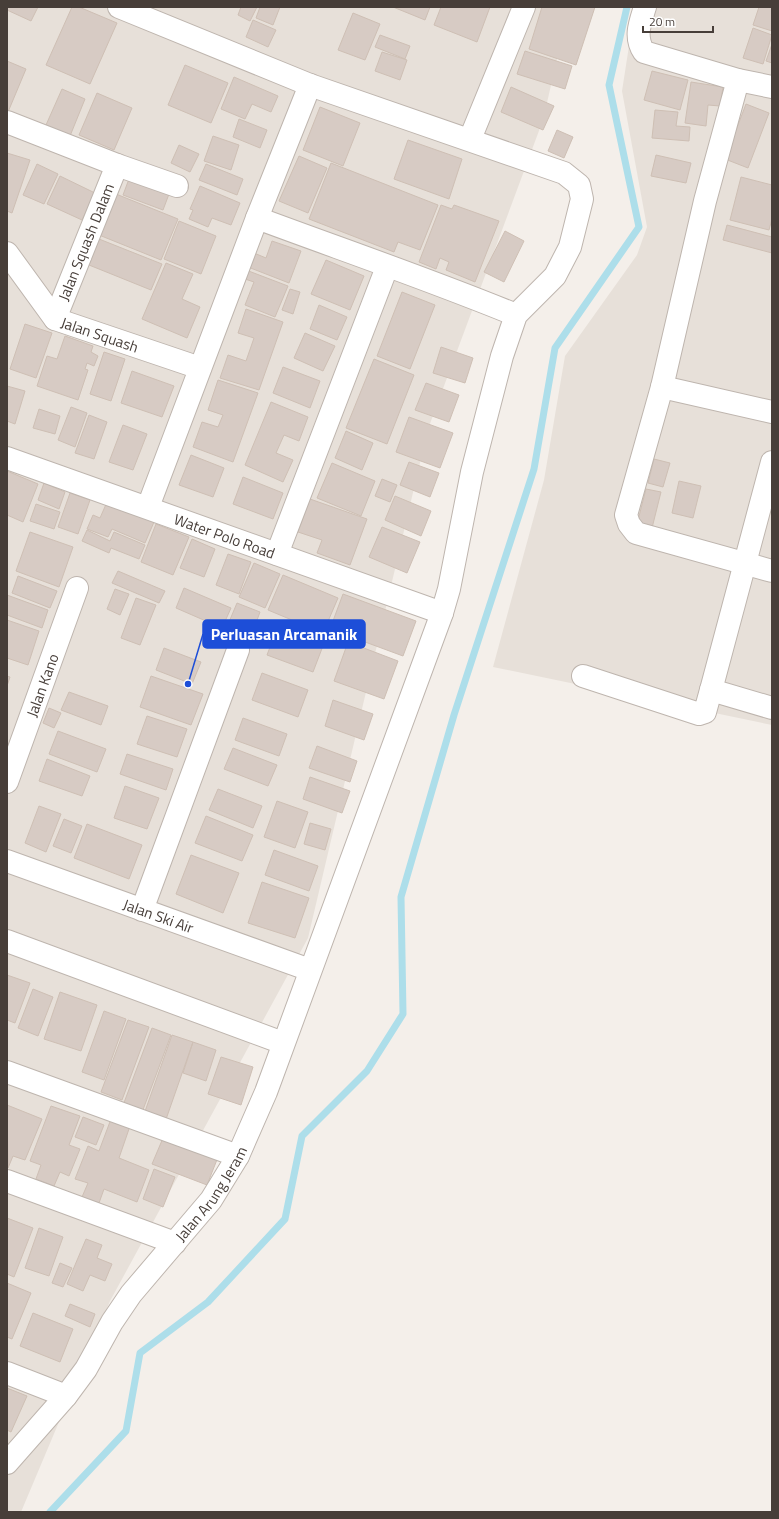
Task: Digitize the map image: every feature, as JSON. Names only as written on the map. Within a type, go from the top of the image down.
[{"type":"street","points":[[119,7],[310,85],[470,139],[564,173],[579,185],[582,199],[570,246],[555,276],[516,315],[444,286],[387,267],[257,218]]},
{"type":"street","points":[[470,139],[524,7]]},
{"type":"street","points":[[645,7],[637,35],[639,44],[644,52],[738,80],[772,87]]},
{"type":"street","points":[[738,80],[705,201],[662,387],[626,515],[629,524],[636,533],[772,571]]},
{"type":"street","points":[[148,507],[257,218],[310,85]]},
{"type":"street","name":"Jalan Squash Dalam","points":[[7,122],[117,165],[177,186]]},
{"type":"street","name":"Jalan Squash Dalam","points":[[55,319],[117,165]]},
{"type":"street","name":"Jalan Squash","points":[[7,253],[55,319],[200,368]]},
{"type":"street","points":[[277,554],[387,267]]},
{"type":"street","name":"Jalan Arung Jeram","points":[[7,1181],[175,1243],[211,1200],[238,1156],[266,1092],[442,613],[449,589],[472,472],[492,389],[516,315]]},
{"type":"street","points":[[662,387],[772,412]]},
{"type":"street","name":"Water Polo Road","points":[[7,458],[442,613]]},
{"type":"street","points":[[583,676],[699,714],[705,712],[772,462]]},
{"type":"street","name":"Jalan Kano","points":[[7,782],[77,588]]},
{"type":"street","points":[[142,910],[238,650]]},
{"type":"street","points":[[711,690],[772,708]]},
{"type":"street","name":"Jalan Ski Air","points":[[7,861],[310,970]]},
{"type":"street","points":[[7,941],[283,1043]]},
{"type":"street","points":[[7,1072],[238,1156]]},
{"type":"street","points":[[7,1463],[66,1396],[86,1369],[112,1322],[130,1294],[175,1243]]},
{"type":"street","points":[[7,1373],[66,1396]]},
{"type":"shaded area","points":[[7,7],[569,7],[543,120],[428,429],[308,938],[110,1301],[21,1512],[7,1512]]},
{"type":"shaded area","points":[[638,7],[772,7],[772,725],[493,667],[544,480],[565,356],[637,255],[647,227],[622,91],[629,46]]},
{"type":"building","points":[[7,7],[38,7],[31,21],[7,10]]},
{"type":"building","points":[[72,7],[79,7],[117,23],[90,84],[46,65]]},
{"type":"building","points":[[241,7],[257,7],[250,21],[238,15]]},
{"type":"building","points":[[260,7],[280,7],[273,25],[256,18]]},
{"type":"building","points":[[393,7],[430,7],[425,20]]},
{"type":"building","points":[[441,7],[490,7],[477,42],[434,25]]},
{"type":"building","points":[[542,7],[595,7],[576,65],[529,49]]},
{"type":"building","points":[[759,7],[772,7],[772,31],[753,25]]},
{"type":"building","points":[[353,13],[380,24],[365,60],[338,50]]},
{"type":"building","points":[[253,20],[276,30],[268,47],[246,37]]},
{"type":"building","points":[[753,28],[772,35],[763,64],[743,58]]},
{"type":"building","points":[[380,35],[410,46],[405,59],[375,47]]},
{"type":"building","points":[[772,44],[772,63],[766,61]]},
{"type":"building","points":[[525,51],[572,66],[565,89],[517,74]]},
{"type":"building","points":[[382,52],[407,60],[400,80],[375,71]]},
{"type":"building","points":[[7,61],[26,69],[8,112],[7,111]]},
{"type":"building","points":[[185,65],[228,83],[211,123],[168,105]]},
{"type":"building","points":[[652,71],[688,80],[680,110],[644,100]]},
{"type":"building","points":[[234,77],[278,96],[271,112],[252,104],[245,119],[221,109]]},
{"type":"building","points":[[691,82],[723,87],[720,106],[708,105],[706,126],[685,123]]},
{"type":"building","points":[[511,87],[554,106],[543,130],[501,112]]},
{"type":"building","points":[[62,89],[85,99],[70,136],[46,125]]},
{"type":"building","points":[[97,93],[132,108],[114,150],[79,135]]},
{"type":"building","points":[[746,104],[769,113],[748,168],[725,159]]},
{"type":"building","points":[[320,107],[360,123],[343,166],[303,150]]},
{"type":"building","points":[[655,110],[678,112],[676,126],[690,127],[689,141],[652,138]]},
{"type":"building","points":[[239,119],[267,130],[260,148],[233,137]]},
{"type":"building","points":[[557,130],[573,137],[564,158],[548,151]]},
{"type":"building","points":[[213,136],[239,145],[231,170],[204,161]]},
{"type":"building","points":[[408,140],[462,159],[449,199],[394,179]]},
{"type":"building","points":[[179,145],[199,154],[190,172],[171,163]]},
{"type":"building","points":[[7,153],[30,160],[12,213],[7,211]]},
{"type":"building","points":[[656,155],[691,163],[686,183],[651,176]]},
{"type":"building","points":[[299,156],[327,168],[308,213],[279,201]]},
{"type":"building","points":[[331,163],[438,205],[420,250],[398,242],[394,252],[309,219]]},
{"type":"building","points":[[37,164],[58,174],[44,204],[23,195]]},
{"type":"building","points":[[206,164],[243,179],[237,195],[199,180]]},
{"type":"building","points":[[132,171],[172,186],[163,210],[123,195]]},
{"type":"building","points":[[60,176],[95,193],[82,220],[47,204]]},
{"type":"building","points":[[741,177],[772,185],[772,219],[769,230],[730,220]]},
{"type":"building","points":[[200,186],[240,203],[231,225],[212,218],[208,227],[189,219],[193,210],[190,209]]},
{"type":"building","points":[[116,194],[178,219],[161,260],[99,235]]},
{"type":"building","points":[[441,205],[452,209],[454,205],[499,221],[475,282],[446,270],[449,262],[440,258],[436,269],[419,262]]},
{"type":"building","points":[[179,221],[216,236],[201,274],[164,259]]},
{"type":"building","points":[[727,225],[772,237],[772,253],[723,240]]},
{"type":"building","points":[[505,231],[524,241],[504,282],[484,272]]},
{"type":"building","points":[[99,239],[162,264],[151,290],[89,265]]},
{"type":"building","points":[[272,241],[301,251],[289,283],[248,267],[254,253],[266,258]]},
{"type":"building","points":[[326,260],[364,276],[350,310],[311,294]]},
{"type":"building","points":[[166,263],[193,274],[182,299],[200,307],[187,338],[142,319]]},
{"type":"building","points":[[246,270],[288,286],[275,317],[245,305],[254,282],[242,278]]},
{"type":"building","points":[[290,289],[300,292],[293,314],[282,310]]},
{"type":"building","points":[[402,292],[435,305],[410,369],[377,356]]},
{"type":"building","points":[[319,305],[347,317],[337,340],[310,329]]},
{"type":"building","points":[[246,309],[283,322],[259,390],[220,378],[228,355],[246,361],[254,338],[238,333]]},
{"type":"building","points":[[25,324],[52,333],[36,378],[10,369]]},
{"type":"building","points":[[305,333],[335,346],[323,371],[294,358]]},
{"type":"building","points":[[65,336],[93,346],[91,352],[98,356],[94,366],[87,363],[85,369],[88,370],[78,400],[37,386],[47,356],[57,359]]},
{"type":"building","points":[[441,347],[473,358],[465,383],[433,373]]},
{"type":"building","points":[[104,352],[125,359],[111,401],[90,394]]},
{"type":"building","points":[[374,359],[414,375],[387,444],[346,428]]},
{"type":"building","points":[[283,367],[320,381],[310,408],[273,393]]},
{"type":"building","points":[[132,371],[174,386],[162,417],[121,403]]},
{"type":"building","points":[[218,380],[258,393],[233,462],[193,447],[202,422],[218,427],[223,415],[208,410]]},
{"type":"building","points":[[426,383],[459,395],[449,422],[415,410]]},
{"type":"building","points":[[7,386],[25,391],[15,424],[7,421]]},
{"type":"building","points":[[271,402],[308,417],[299,441],[284,435],[276,453],[293,460],[283,482],[245,465]]},
{"type":"building","points":[[71,407],[87,413],[75,447],[58,440]]},
{"type":"building","points":[[39,409],[60,416],[55,434],[33,428]]},
{"type":"building","points":[[89,415],[107,422],[94,459],[75,453]]},
{"type":"building","points":[[409,417],[453,433],[440,468],[396,452]]},
{"type":"building","points":[[123,425],[147,434],[133,470],[109,462]]},
{"type":"building","points":[[346,431],[373,443],[362,470],[335,458]]},
{"type":"building","points":[[191,455],[224,468],[213,497],[179,485]]},
{"type":"building","points":[[654,459],[670,463],[663,487],[648,483]]},
{"type":"building","points":[[409,462],[439,473],[430,497],[400,485]]},
{"type":"building","points":[[332,463],[375,481],[361,516],[317,498]]},
{"type":"building","points":[[7,471],[38,484],[23,522],[7,515]]},
{"type":"building","points":[[243,477],[283,493],[273,519],[233,504]]},
{"type":"building","points":[[382,479],[397,485],[390,502],[375,496]]},
{"type":"building","points":[[679,481],[701,486],[693,518],[672,513]]},
{"type":"building","points":[[44,483],[65,492],[59,509],[38,500]]},
{"type":"building","points":[[646,489],[661,492],[651,532],[636,528]]},
{"type":"building","points":[[70,493],[90,500],[78,534],[58,527]]},
{"type":"building","points":[[395,496],[431,511],[421,536],[385,520]]},
{"type":"building","points":[[310,499],[367,519],[350,565],[317,553],[322,540],[298,532]]},
{"type":"building","points":[[107,502],[154,522],[145,543],[112,529],[108,537],[87,529],[93,515],[100,518]]},
{"type":"building","points":[[36,504],[60,512],[54,529],[30,521]]},
{"type":"building","points":[[156,524],[189,537],[173,575],[141,562]]},
{"type":"building","points":[[382,527],[420,542],[407,573],[369,557]]},
{"type":"building","points":[[87,530],[110,541],[114,532],[145,545],[139,559],[111,548],[109,553],[82,541]]},
{"type":"building","points":[[30,532],[73,547],[59,587],[16,571]]},
{"type":"building","points":[[192,539],[215,549],[204,577],[180,568]]},
{"type":"building","points":[[228,554],[251,562],[239,594],[216,585]]},
{"type":"building","points":[[254,563],[280,574],[265,608],[239,597]]},
{"type":"building","points":[[118,571],[165,591],[159,603],[112,583]]},
{"type":"building","points":[[283,575],[338,598],[323,633],[268,610]]},
{"type":"building","points":[[18,576],[57,591],[50,608],[12,593]]},
{"type":"building","points":[[184,588],[231,608],[222,628],[176,608]]},
{"type":"building","points":[[115,589],[129,594],[120,615],[107,609]]},
{"type":"building","points":[[343,594],[416,621],[403,656],[330,629]]},
{"type":"building","points":[[7,595],[48,610],[42,628],[7,615]]},
{"type":"building","points":[[136,598],[156,605],[140,645],[121,638]]},
{"type":"building","points":[[237,603],[260,612],[253,631],[229,622]]},
{"type":"building","points":[[7,620],[39,631],[28,665],[7,658]]},
{"type":"building","points":[[280,621],[326,638],[313,672],[267,655]]},
{"type":"building","points":[[348,642],[398,661],[384,699],[334,681]]},
{"type":"building","points":[[164,648],[201,662],[192,684],[156,670]]},
{"type":"building","points":[[262,673],[308,690],[298,717],[252,700]]},
{"type":"building","points":[[7,676],[10,677],[7,686]]},
{"type":"building","points":[[151,676],[203,694],[191,725],[140,707]]},
{"type":"building","points":[[69,692],[108,706],[101,725],[61,710]]},
{"type":"building","points":[[333,700],[373,714],[364,740],[325,726]]},
{"type":"building","points":[[49,708],[61,713],[54,728],[43,723]]},
{"type":"building","points":[[147,716],[187,729],[177,757],[137,744]]},
{"type":"building","points":[[243,718],[287,734],[279,756],[235,740]]},
{"type":"building","points":[[58,731],[106,749],[97,772],[49,754]]},
{"type":"building","points":[[317,746],[357,761],[350,782],[309,768]]},
{"type":"building","points":[[233,748],[277,765],[268,786],[224,769]]},
{"type":"building","points":[[127,754],[173,769],[166,790],[120,774]]},
{"type":"building","points":[[47,759],[90,776],[82,796],[39,781]]},
{"type":"building","points":[[310,777],[350,791],[342,813],[303,799]]},
{"type":"building","points":[[125,786],[159,798],[147,829],[114,818]]},
{"type":"building","points":[[218,789],[262,806],[253,828],[209,810]]},
{"type":"building","points":[[277,801],[308,812],[295,848],[264,837]]},
{"type":"building","points":[[39,806],[61,814],[46,852],[25,843]]},
{"type":"building","points":[[206,816],[253,835],[242,861],[195,843]]},
{"type":"building","points":[[64,819],[82,826],[71,853],[53,846]]},
{"type":"building","points":[[310,823],[331,829],[325,850],[304,844]]},
{"type":"building","points":[[87,824],[142,845],[129,879],[74,858]]},
{"type":"building","points":[[274,850],[318,866],[309,891],[265,875]]},
{"type":"building","points":[[191,855],[239,873],[223,913],[176,894]]},
{"type":"building","points":[[262,882],[309,898],[295,938],[248,923]]},
{"type":"building","points":[[7,975],[30,983],[15,1023],[7,1020]]},
{"type":"building","points":[[33,989],[53,997],[38,1036],[18,1028]]},
{"type":"building","points":[[60,992],[97,1005],[81,1051],[44,1039]]},
{"type":"building","points":[[104,1011],[126,1019],[104,1080],[82,1072]]},
{"type":"building","points":[[128,1020],[149,1027],[122,1100],[101,1092]]},
{"type":"building","points":[[152,1028],[171,1035],[141,1115],[122,1108]]},
{"type":"building","points":[[172,1035],[193,1042],[164,1125],[143,1117]]},
{"type":"building","points":[[193,1042],[216,1050],[206,1081],[183,1073]]},
{"type":"building","points":[[221,1057],[253,1067],[241,1105],[208,1094]]},
{"type":"building","points":[[7,1105],[42,1119],[25,1160],[13,1156],[8,1168]]},
{"type":"building","points":[[51,1106],[80,1116],[69,1145],[80,1149],[69,1176],[60,1172],[54,1186],[36,1179],[41,1165],[30,1161]]},
{"type":"building","points":[[83,1117],[104,1125],[96,1145],[75,1137]]},
{"type":"building","points":[[111,1119],[130,1126],[119,1158],[149,1170],[137,1202],[104,1189],[99,1203],[82,1197],[88,1183],[75,1179],[88,1146],[99,1151]]},
{"type":"building","points":[[166,1131],[220,1152],[207,1185],[152,1164]]},
{"type":"building","points":[[154,1169],[175,1177],[163,1207],[143,1199]]},
{"type":"building","points":[[7,1218],[33,1228],[14,1277],[7,1274]]},
{"type":"building","points":[[39,1228],[63,1237],[49,1276],[25,1268]]},
{"type":"building","points":[[86,1239],[102,1245],[97,1258],[112,1264],[105,1281],[90,1275],[83,1291],[67,1284]]},
{"type":"building","points":[[60,1263],[72,1268],[63,1287],[52,1283]]},
{"type":"building","points":[[7,1283],[31,1293],[12,1339],[7,1337]]},
{"type":"building","points":[[70,1304],[95,1314],[90,1327],[65,1316]]},
{"type":"building","points":[[33,1313],[73,1329],[60,1362],[20,1346]]},
{"type":"building","points":[[7,1388],[27,1396],[11,1432],[7,1430]]},
{"type":"waterway","points":[[50,1512],[126,1431],[140,1353],[208,1302],[285,1219],[302,1136],[367,1071],[403,1014],[401,897],[454,715],[534,469],[555,348],[639,227],[609,85],[627,7]]},
{"type":"place","name":"Perluasan Arcamanik","points":[[188,684]]}]
